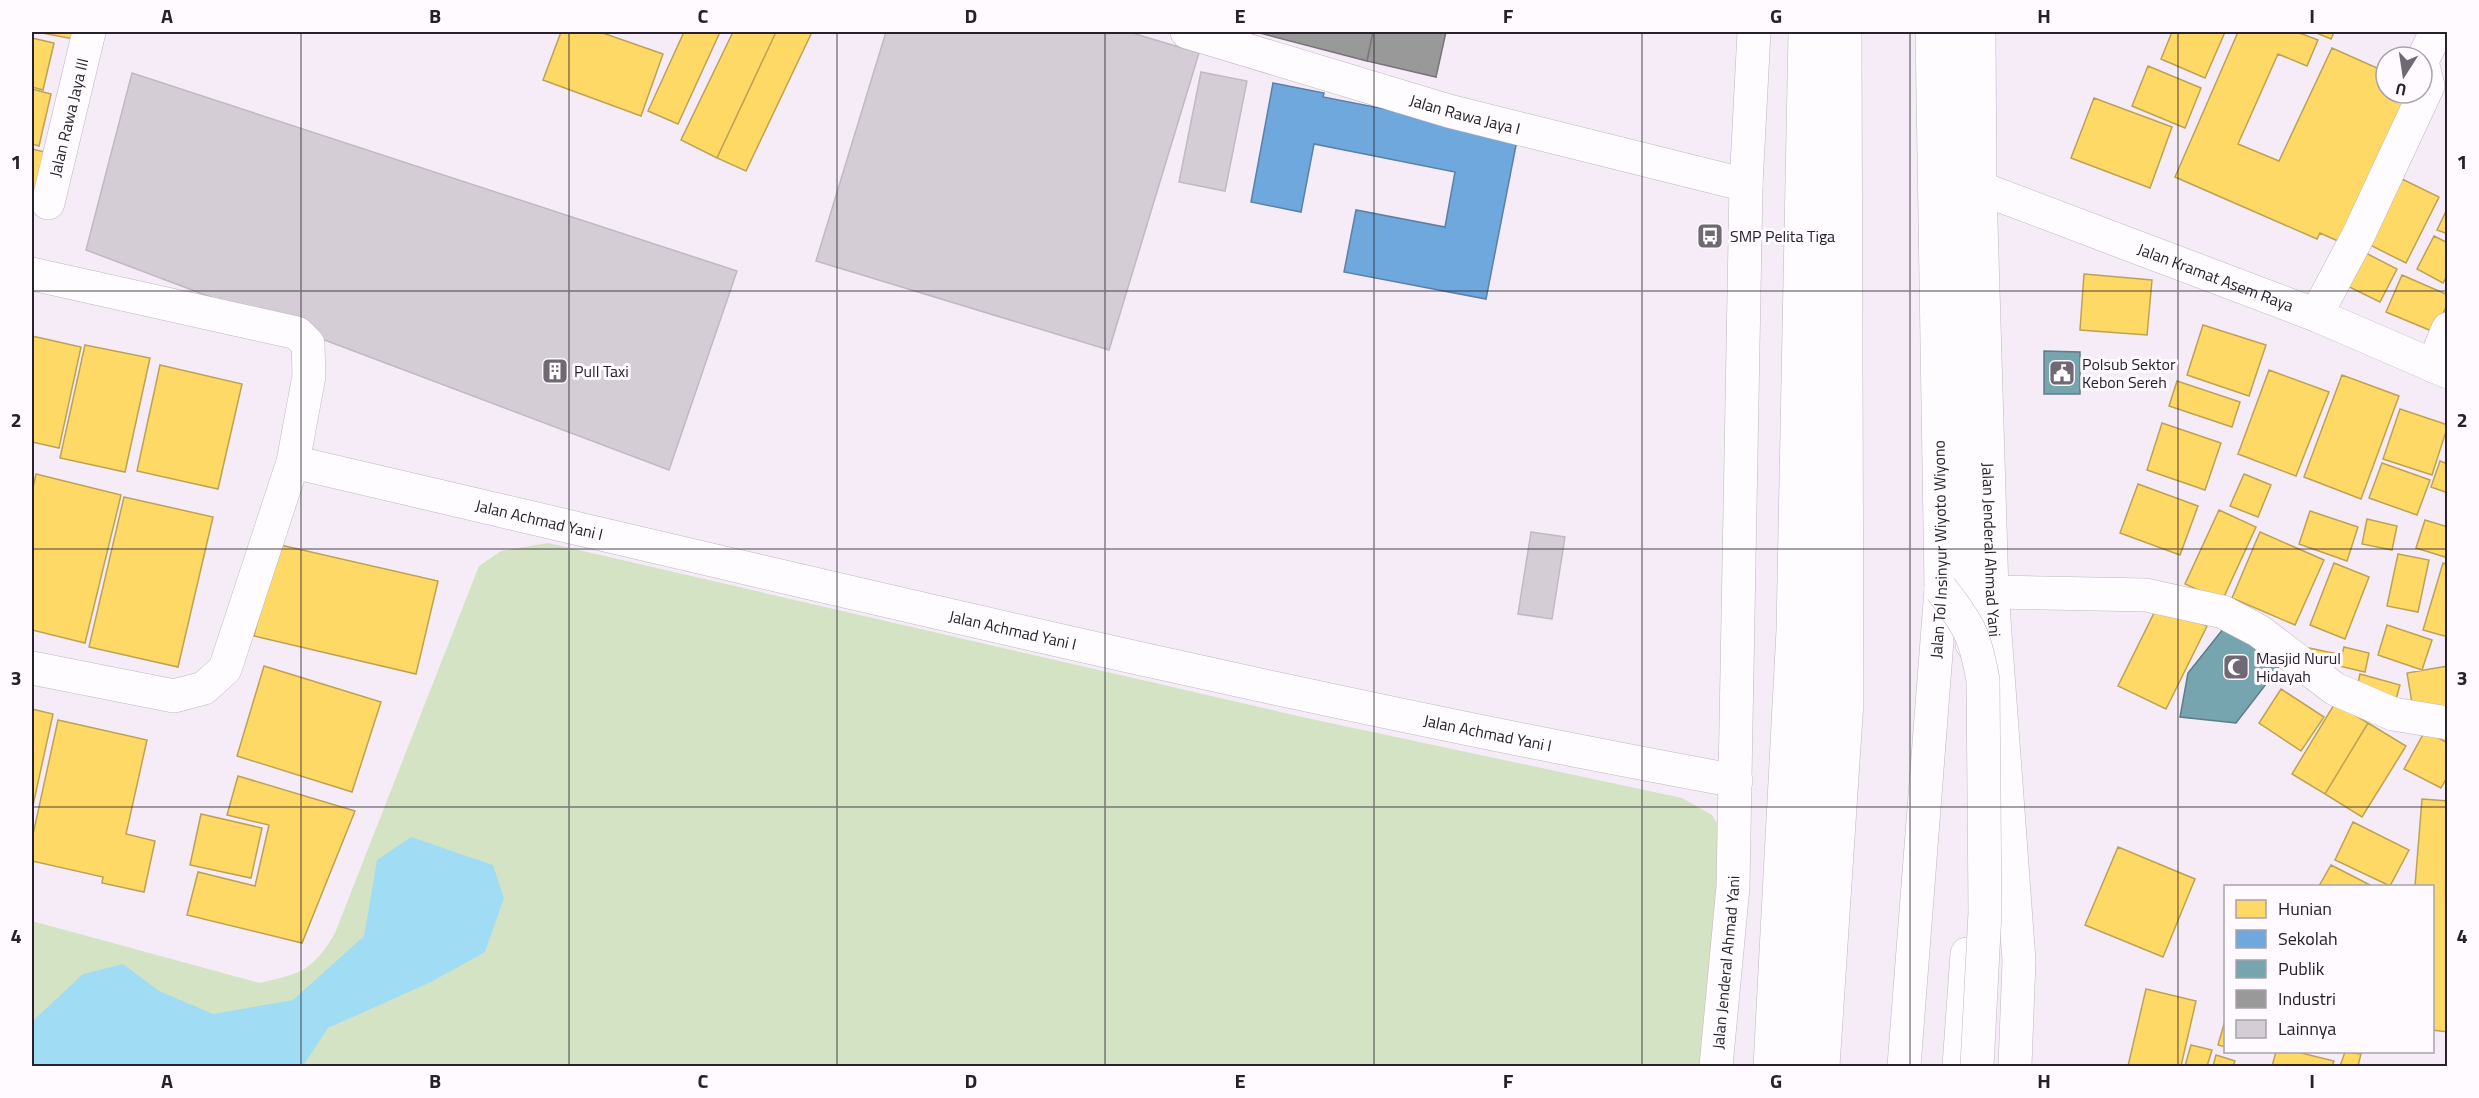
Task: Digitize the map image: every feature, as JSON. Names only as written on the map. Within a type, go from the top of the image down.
[{"type":"main road","name":"Jalan Rawa Jaya III","points":[[48,203],[89,32]]},
{"type":"main road","name":"Jalan Rawa Jaya I","points":[[1187,32],[1449,111],[1746,185]]},
{"type":"main road","name":"Jalan Jenderal Ahmad Yani","points":[[1716,1066],[1733,887],[1746,185],[1754,32]]},
{"type":"main road","points":[[1770,1066],[1793,630],[1805,32]]},
{"type":"main road","points":[[1796,1066],[1804,945],[1816,673],[1821,32]]},
{"type":"main road","points":[[1823,1066],[1847,701],[1845,32]]},
{"type":"main road","name":"Jalan Tol Insinyur Wiyoto Wiyono","points":[[1904,1066],[1941,589],[1932,32]]},
{"type":"main road","name":"Jalan Jenderal Ahmad Yani","points":[[1953,32],[1977,816],[1959,1066]]},
{"type":"main road","name":"Jalan Jenderal Ahmad Yani","points":[[1979,32],[1980,188],[1992,592],[2019,961],[2014,1066]]},
{"type":"main road","points":[[2316,315],[2358,236],[2428,86],[2422,61],[2436,32]]},
{"type":"main road","name":"Jalan Kramat Asem Raya","points":[[1980,188],[2316,315],[2440,369]]},
{"type":"main road","points":[[32,274],[297,333],[308,345],[309,376],[293,462],[225,669],[204,688],[174,696],[32,668]]},
{"type":"main road","points":[[2440,369],[2448,329]]},
{"type":"main road","name":"Jalan Achmad Yani I","points":[[293,462],[1130,656],[1584,752],[1736,781]]},
{"type":"main road","points":[[1941,589],[1966,621],[1977,647],[1983,680],[1985,912],[1977,1066]]},
{"type":"main road","points":[[1992,592],[2146,595],[2223,612],[2259,631],[2336,689],[2393,714],[2448,723]]},
{"type":"green space","points":[[548,543],[1302,717],[1682,798],[1712,815],[1725,837],[1702,1066],[32,1066],[32,921],[260,983],[296,973],[319,956],[335,933],[479,566],[501,551]]},
{"type":"water","points":[[411,837],[493,865],[504,898],[485,952],[431,982],[328,1028],[303,1066],[32,1066],[32,1026],[35,1019],[83,974],[123,964],[159,991],[213,1014],[293,1000],[364,936],[377,860]]},
{"type":"building: Hunian","points":[[37,32],[86,32],[84,41]]},
{"type":"building: Hunian","points":[[561,32],[600,32],[663,54],[641,116],[543,80]]},
{"type":"building: Hunian","points":[[684,32],[720,32],[678,124],[648,111]]},
{"type":"building: Hunian","points":[[733,32],[776,32],[717,158],[681,140]]},
{"type":"building: Hunian","points":[[776,32],[812,32],[746,171],[717,158]]},
{"type":"building: Hunian","points":[[2172,32],[2225,32],[2205,78],[2161,59]]},
{"type":"building: Hunian","points":[[2238,32],[2297,32],[2318,40],[2307,66],[2278,54],[2238,144],[2279,161],[2332,48],[2374,67],[2374,105],[2414,105],[2349,246],[2320,233],[2317,239],[2175,177]]},
{"type":"building: Hunian","points":[[2314,32],[2334,32],[2331,39]]},
{"type":"building: Hunian","points":[[32,38],[54,43],[43,90],[32,87]]},
{"type":"building: Hunian","points":[[2148,66],[2201,88],[2185,128],[2132,106]]},
{"type":"building: Hunian","points":[[32,89],[51,94],[39,146],[32,144]]},
{"type":"building: Hunian","points":[[2094,98],[2172,127],[2150,188],[2071,158]]},
{"type":"building: Hunian","points":[[32,149],[45,152],[35,192],[32,191]]},
{"type":"building: Hunian","points":[[2402,179],[2439,197],[2406,263],[2370,245]]},
{"type":"building: Hunian","points":[[2448,207],[2448,234],[2437,230]]},
{"type":"building: Hunian","points":[[2434,236],[2448,243],[2448,274],[2443,283],[2417,269]]},
{"type":"building: Hunian","points":[[2356,248],[2397,269],[2380,302],[2339,282]]},
{"type":"building: Hunian","points":[[2084,274],[2152,280],[2147,335],[2080,330]]},
{"type":"building: Hunian","points":[[2402,275],[2448,295],[2448,303],[2434,332],[2386,312]]},
{"type":"building: Hunian","points":[[2203,325],[2266,345],[2249,396],[2187,375]]},
{"type":"building: Hunian","points":[[32,336],[81,347],[59,448],[32,442]]},
{"type":"building: Hunian","points":[[85,345],[150,358],[125,472],[60,458]]},
{"type":"building: Hunian","points":[[160,365],[242,384],[218,489],[137,471]]},
{"type":"building: Hunian","points":[[2269,370],[2329,392],[2296,476],[2238,454]]},
{"type":"building: Hunian","points":[[2342,375],[2399,396],[2361,499],[2304,477]]},
{"type":"building: Hunian","points":[[2177,381],[2240,402],[2232,427],[2169,406]]},
{"type":"building: Hunian","points":[[2400,409],[2448,425],[2432,475],[2383,459]]},
{"type":"building: Hunian","points":[[2162,423],[2221,443],[2205,490],[2147,470]]},
{"type":"building: Hunian","points":[[2440,461],[2448,464],[2448,493],[2431,487]]},
{"type":"building: Hunian","points":[[2382,463],[2430,480],[2417,515],[2369,498]]},
{"type":"building: Hunian","points":[[36,474],[121,495],[85,643],[32,630],[32,492]]},
{"type":"building: Hunian","points":[[2244,474],[2271,485],[2258,517],[2230,506]]},
{"type":"building: Hunian","points":[[2138,484],[2198,506],[2180,555],[2120,533]]},
{"type":"building: Hunian","points":[[124,497],[213,517],[178,667],[89,647]]},
{"type":"building: Hunian","points":[[2219,510],[2256,527],[2222,601],[2185,584]]},
{"type":"building: Hunian","points":[[2310,511],[2358,527],[2347,561],[2299,544]]},
{"type":"building: Hunian","points":[[2367,519],[2397,526],[2392,550],[2362,544]]},
{"type":"building: Hunian","points":[[2425,520],[2448,527],[2448,550],[2445,557],[2416,548]]},
{"type":"building: Hunian","points":[[2260,532],[2324,560],[2295,625],[2232,598]]},
{"type":"building: Hunian","points":[[276,544],[438,581],[416,674],[254,636]]},
{"type":"building: Hunian","points":[[2398,554],[2429,560],[2418,612],[2387,606]]},
{"type":"building: Hunian","points":[[2334,563],[2369,577],[2345,639],[2310,625]]},
{"type":"building: Hunian","points":[[2443,563],[2448,565],[2448,637],[2423,630]]},
{"type":"building: Hunian","points":[[2159,603],[2207,626],[2166,709],[2118,686]]},
{"type":"building: Hunian","points":[[2387,625],[2432,640],[2422,670],[2378,655]]},
{"type":"building: Hunian","points":[[2344,647],[2369,653],[2365,672],[2339,666]]},
{"type":"building: Hunian","points":[[2309,648],[2338,654],[2336,664],[2308,657]]},
{"type":"building: Hunian","points":[[264,666],[381,702],[352,792],[237,756]]},
{"type":"building: Hunian","points":[[2448,666],[2448,709],[2414,715],[2407,673]]},
{"type":"building: Hunian","points":[[2360,674],[2400,685],[2394,706],[2355,695]]},
{"type":"building: Hunian","points":[[2281,689],[2324,717],[2301,751],[2259,723]]},
{"type":"building: Hunian","points":[[2335,703],[2368,723],[2325,794],[2292,774]]},
{"type":"building: Hunian","points":[[32,709],[53,714],[32,810]]},
{"type":"building: Hunian","points":[[58,720],[147,740],[126,834],[155,841],[144,892],[102,883],[103,877],[32,861],[32,839]]},
{"type":"building: Hunian","points":[[2368,723],[2406,746],[2362,817],[2325,794]]},
{"type":"building: Hunian","points":[[2425,731],[2448,743],[2448,776],[2441,788],[2404,769]]},
{"type":"building: Hunian","points":[[238,776],[355,811],[302,943],[187,915],[198,872],[255,886],[269,825],[227,815]]},
{"type":"building: Hunian","points":[[2422,799],[2448,801],[2448,1032],[2434,1030],[2434,885],[2415,885]]},
{"type":"building: Hunian","points":[[201,814],[262,828],[251,878],[190,865]]},
{"type":"building: Hunian","points":[[2353,822],[2409,850],[2391,885],[2335,860]]},
{"type":"building: Hunian","points":[[2118,847],[2195,879],[2163,957],[2085,925]]},
{"type":"building: Hunian","points":[[2331,865],[2370,885],[2320,885]]},
{"type":"building: Hunian","points":[[2146,989],[2196,1001],[2181,1066],[2128,1066]]},
{"type":"building: Hunian","points":[[2224,1024],[2224,1046],[2218,1045]]},
{"type":"building: Hunian","points":[[2191,1045],[2212,1050],[2207,1066],[2185,1066]]},
{"type":"building: Hunian","points":[[2276,1053],[2301,1053],[2334,1061],[2332,1066],[2272,1066]]},
{"type":"building: Hunian","points":[[2345,1053],[2361,1054],[2358,1066],[2340,1066]]},
{"type":"building: Hunian","points":[[2216,1055],[2235,1061],[2233,1066],[2213,1066]]},
{"type":"building: Sekolah","points":[[1273,83],[1324,93],[1323,97],[1518,135],[1486,299],[1344,272],[1356,210],[1445,227],[1455,172],[1314,144],[1301,212],[1251,202]]},
{"type":"building: Publik","name":"Polsub Sektor Kebon Sereh","points":[[2044,351],[2080,352],[2080,394],[2044,394]]},
{"type":"building: Publik","name":"Masjid Nurul Hidayah","points":[[2231,619],[2284,661],[2236,723],[2180,717],[2188,673]]},
{"type":"building: Industri","points":[[1256,32],[1373,32],[1367,61]]},
{"type":"building: Industri","points":[[1373,32],[1446,32],[1436,77],[1367,61]]},
{"type":"building: Lainnya","points":[[886,32],[1129,32],[1199,53],[1109,350],[816,261]]},
{"type":"building: Lainnya","points":[[1201,72],[1247,81],[1225,191],[1179,182]]},
{"type":"building: Lainnya","name":"Pull Taxi","points":[[132,73],[737,271],[669,470],[86,250]]},
{"type":"building: Lainnya","points":[[1531,532],[1565,537],[1552,619],[1518,614]]},
{"type":"place","name":"SMP Pelita Tiga","points":[[1710,236]]},
{"type":"place","name":"Pull Taxi","points":[[555,371]]},
{"type":"place","name":"Polsub Sektor Kebon Sereh","points":[[2062,373]]},
{"type":"place","name":"Masjid Nurul Hidayah","points":[[2236,667]]}]
